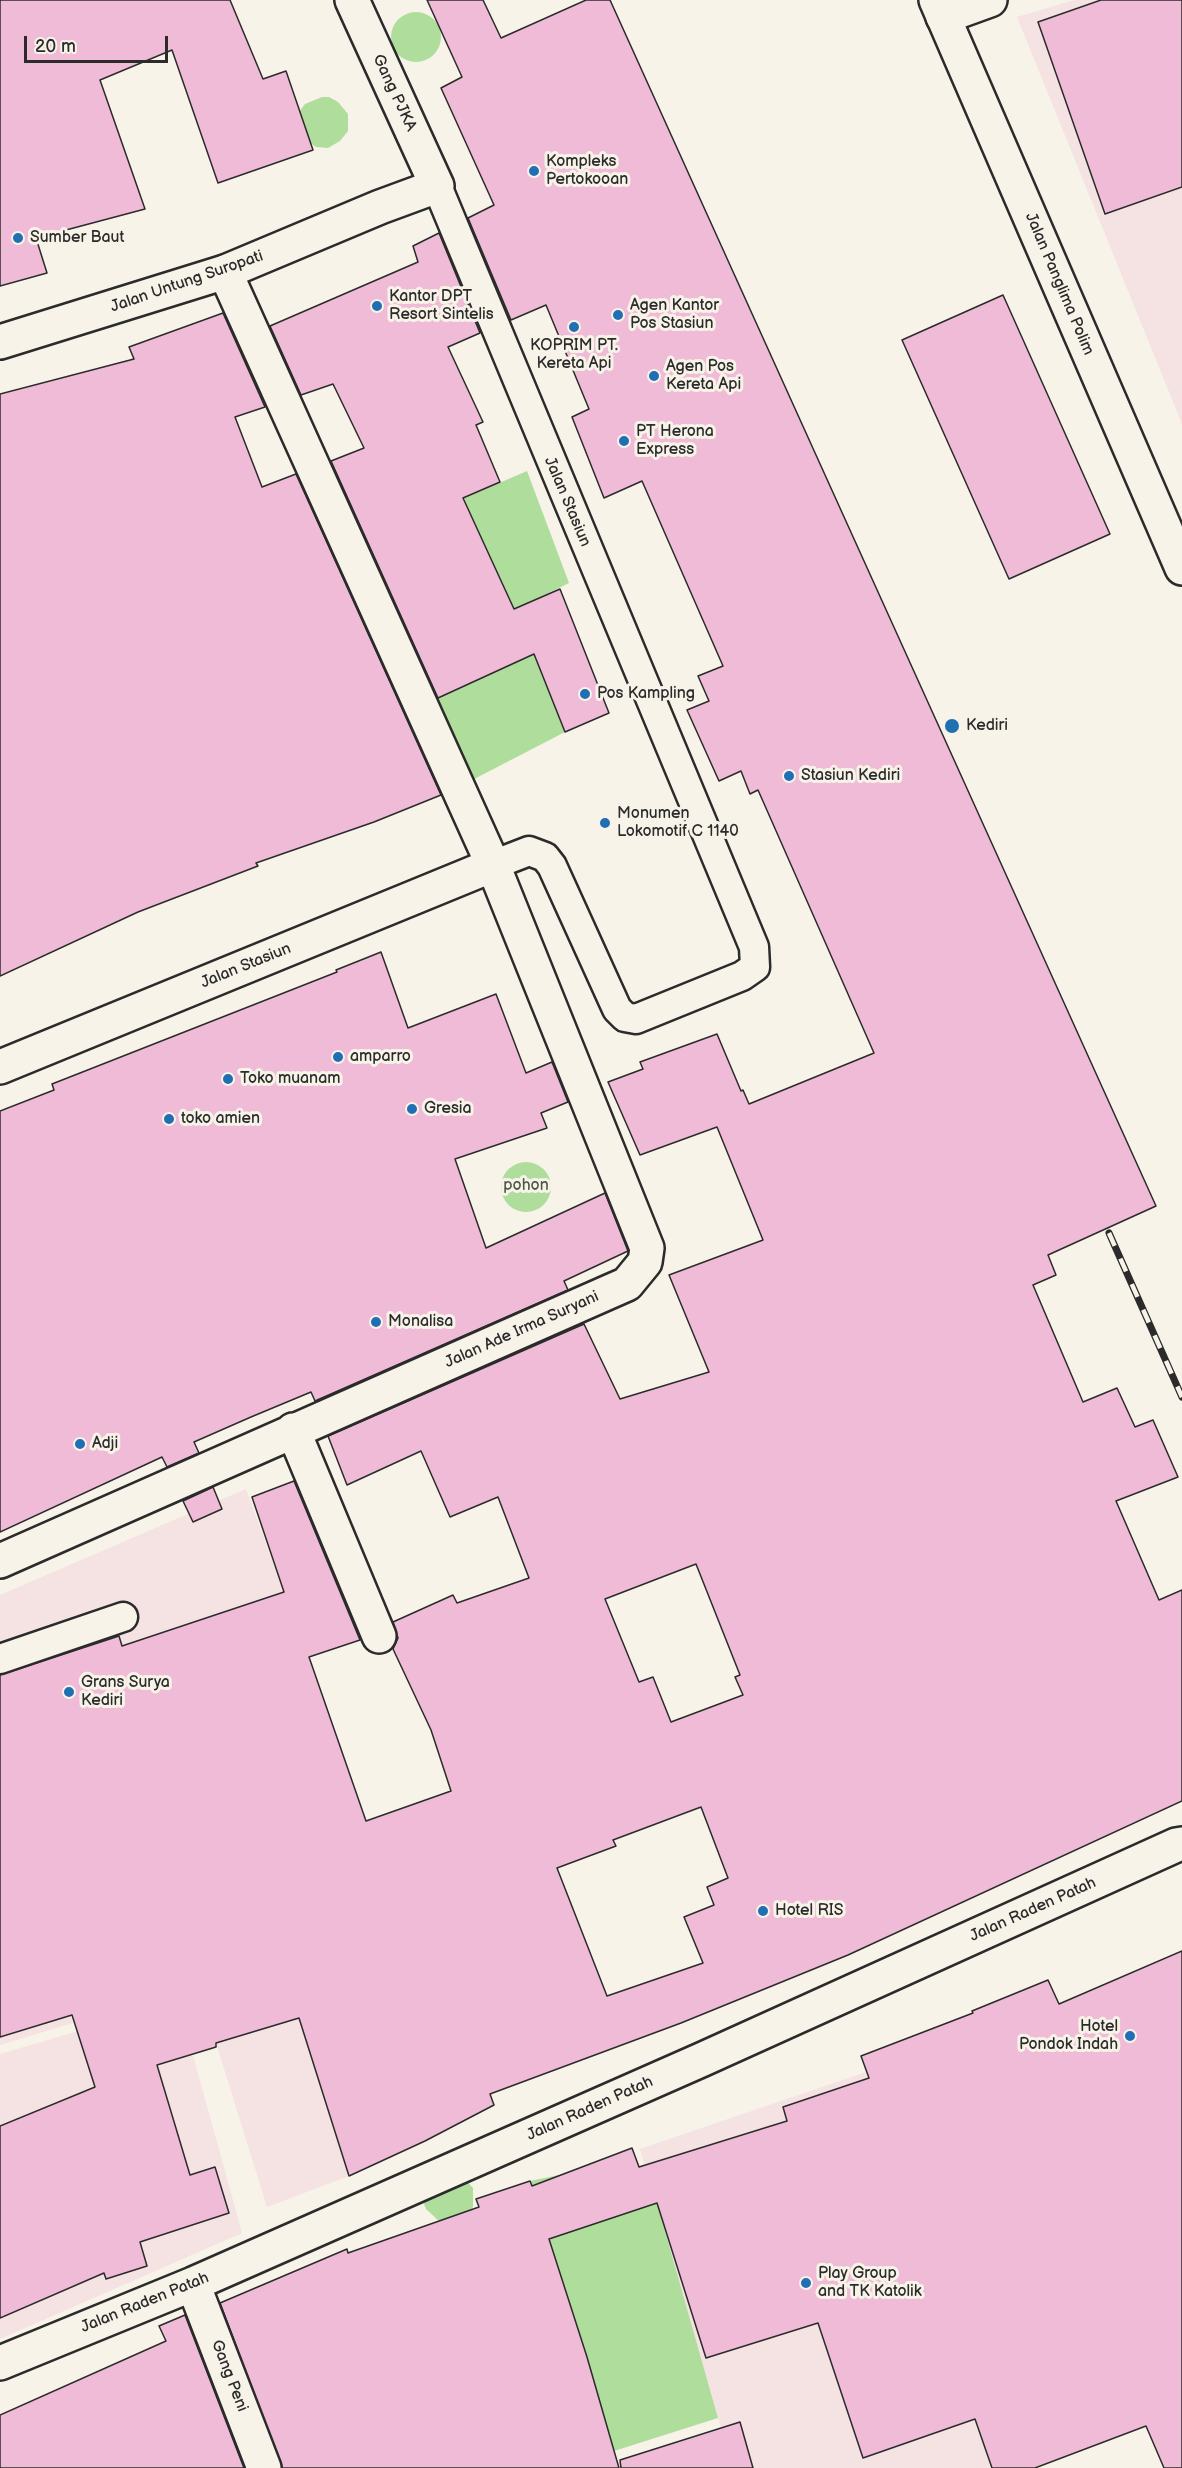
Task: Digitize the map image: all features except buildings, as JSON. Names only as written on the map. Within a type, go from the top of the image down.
[{"type":"street","name":"Gang PJKA","points":[[351,0],[437,186]]},
{"type":"street","points":[[940,8],[990,0]]},
{"type":"street","name":"Jalan Panglima Polim","points":[[940,8],[1182,568]]},
{"type":"street","name":"Jalan Untung Suropati","points":[[0,342],[225,272],[380,207],[437,186]]},
{"type":"street","name":"Jalan Ade Irma Suryani","points":[[0,1561],[627,1284],[645,1262],[647,1248],[493,865],[225,272]]},
{"type":"street","name":"Jalan Stasiun","points":[[0,1067],[493,865]]},
{"type":"street","points":[[293,1430],[379,1636]]},
{"type":"street","name":"Jalan Raden Patah","points":[[0,2363],[193,2284],[1179,1845]]},
{"type":"street","name":"Gang Peni","points":[[193,2284],[264,2468]]},
{"type":"lane","name":"Jalan Stasiun","points":[[437,186],[754,947],[756,967],[742,976],[636,1019],[625,1017],[617,1009],[552,866],[545,857],[529,851],[493,865]]},
{"type":"lane","points":[[0,1659],[123,1617]]},
{"type":"shaded area","points":[[1074,0],[1182,0],[1182,424],[1017,17]]},
{"type":"shaded area","points":[[246,1489],[328,1713],[321,2084],[349,2176],[267,2207],[216,2043],[20,1853],[73,2023],[0,2045],[0,1595]]},
{"type":"shaded area","points":[[132,1834],[242,2233],[0,2339],[0,2054],[82,2030]]},
{"type":"shaded area","name":"Play Group and TK Katolik","points":[[866,2072],[991,2468],[597,2468],[721,2428],[640,2149]]},
{"type":"green space","points":[[411,12],[421,12],[434,19],[441,32],[441,42],[434,55],[421,62],[411,62],[402,58],[395,51],[391,42],[391,32],[395,23],[402,16]]},
{"type":"green space","points":[[322,97],[329,97],[338,102],[348,114],[348,131],[340,141],[328,148],[316,147],[309,142],[299,112],[305,104]]},
{"type":"green space","points":[[527,471],[569,583],[524,605],[557,685],[565,732],[451,791],[344,550]]},
{"type":"green space","name":"pohon","points":[[521,1162],[531,1162],[544,1169],[551,1182],[551,1192],[544,1205],[531,1212],[521,1212],[512,1208],[505,1201],[501,1192],[501,1182],[505,1173],[512,1166]]},
{"type":"green space","points":[[564,2174],[583,2227],[657,2203],[718,2418],[614,2451],[530,2181]]},
{"type":"green space","points":[[462,2176],[473,2188],[473,2207],[465,2216],[441,2223],[426,2209],[422,2199]]},
{"type":"railway","points":[[1109,1233],[1182,1397]]},
{"type":"place","name":"Kompleks Pertokooan","points":[[534,171]]},
{"type":"place","name":"Sumber Baut","points":[[18,238]]},
{"type":"place","name":"Kantor DPT Resort Sintelis","points":[[377,306]]},
{"type":"place","name":"Agen Kantor Pos Stasiun","points":[[618,315]]},
{"type":"place","name":"KOPRIM PT. Kereta Api","points":[[574,327]]},
{"type":"place","name":"Agen Pos Kereta Api","points":[[654,376]]},
{"type":"place","name":"PT Herona Express","points":[[624,441]]},
{"type":"place","name":"Pos Kampling","points":[[585,694]]},
{"type":"place","name":"Kediri","points":[[952,726]]},
{"type":"place","name":"Stasiun Kediri","points":[[789,776]]},
{"type":"place","name":"Monumen Lokomotif C 1140","points":[[605,823]]},
{"type":"place","name":"amparro","points":[[338,1057]]},
{"type":"place","name":"Toko muanam","points":[[228,1079]]},
{"type":"place","name":"Gresia","points":[[412,1109]]},
{"type":"place","name":"toko amien","points":[[169,1119]]},
{"type":"place","name":"Monalisa","points":[[376,1322]]},
{"type":"place","name":"Adji","points":[[80,1444]]},
{"type":"place","name":"Grans Surya Kediri","points":[[69,1692]]},
{"type":"place","name":"Hotel RIS","points":[[763,1911]]},
{"type":"place","name":"Hotel Pondok Indah","points":[[1130,2036]]},
{"type":"place","name":"Play Group and TK Katolik","points":[[806,2283]]}]
